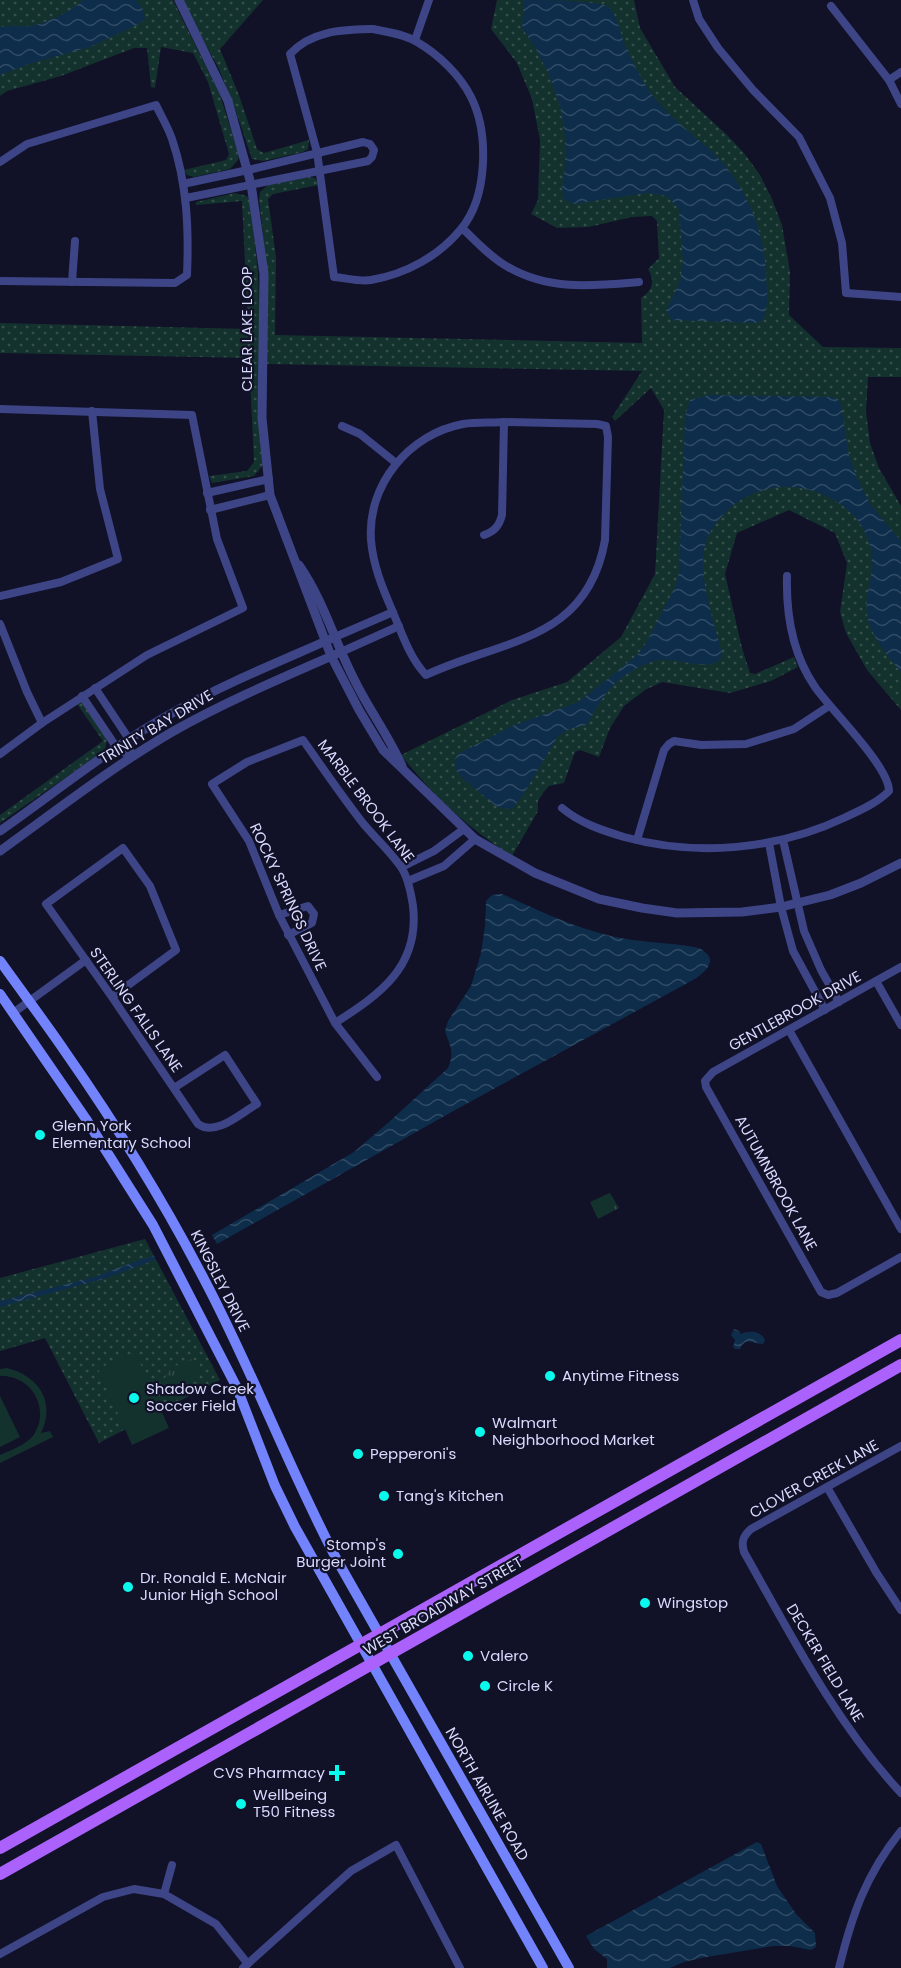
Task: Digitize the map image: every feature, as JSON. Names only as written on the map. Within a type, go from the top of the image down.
[{"type":"main road","name":"KINGSLEY DRIVE","points":[[0,961],[103,1108],[170,1216],[206,1283],[253,1380],[314,1517],[378,1636]]},
{"type":"main road","points":[[0,994],[86,1119],[153,1225],[237,1388],[285,1507],[325,1583],[373,1664],[543,1968]]},
{"type":"main road","points":[[86,1119],[103,1108]]},
{"type":"main road","points":[[153,1225],[170,1216]]},
{"type":"main road","name":"WEST BROADWAY STREET","points":[[0,1848],[901,1340]]},
{"type":"main road","name":"WEST BROADWAY STREET","points":[[0,1874],[901,1365]]},
{"type":"main road","points":[[237,1388],[253,1380]]},
{"type":"main road","name":"NORTH AIRLINE ROAD","points":[[378,1636],[569,1968]]},
{"type":"main road","points":[[245,1735],[242,1729],[244,1719],[287,1687]]},
{"type":"main road","points":[[501,1893],[519,1882]]},
{"type":"street","name":"CLEAR LAKE LOOP","points":[[179,0],[228,101],[251,184],[264,274],[262,418],[270,495],[331,656],[383,750],[475,839],[535,873],[599,899],[677,913],[742,912],[796,904]]},
{"type":"street","points":[[415,40],[429,0]]},
{"type":"street","points":[[693,0],[699,19],[718,48],[753,90],[799,137],[830,198],[842,243],[846,293],[901,297]]},
{"type":"street","points":[[831,6],[889,80],[901,104]]},
{"type":"street","points":[[373,29],[415,40],[434,53],[457,76],[471,97],[483,136],[483,172],[476,200],[462,228],[428,259],[403,271],[369,280],[334,277],[317,152],[290,54],[300,44],[337,30],[373,29]]},
{"type":"street","points":[[889,80],[901,72]]},
{"type":"street","points":[[0,162],[27,144],[156,105],[172,138],[186,198],[189,240],[187,276],[175,283],[0,281]]},
{"type":"street","points":[[183,184],[363,142],[370,144],[374,150],[368,161],[186,198]]},
{"type":"street","points":[[282,162],[285,177]]},
{"type":"street","points":[[462,228],[507,267],[534,279],[572,286],[639,282]]},
{"type":"street","points":[[72,282],[75,241]]},
{"type":"street","points":[[0,410],[192,415],[217,539],[243,608],[147,655],[82,696],[0,754]]},
{"type":"street","points":[[0,596],[61,582],[118,559],[100,489],[92,411]]},
{"type":"street","points":[[484,535],[494,531],[502,515],[504,422]]},
{"type":"street","points":[[504,422],[606,426],[608,437],[605,540],[602,557],[596,572],[581,596],[561,619],[532,636],[472,656],[426,675],[415,663],[379,579],[371,538],[375,501],[396,463],[413,446],[434,433],[465,424],[504,422]]},
{"type":"street","points":[[342,426],[360,434],[396,463]]},
{"type":"street","points":[[207,493],[269,478]]},
{"type":"street","points":[[210,510],[270,495]]},
{"type":"street","name":"CLEAR LAKE LOOP","points":[[296,559],[314,587],[355,681],[403,768]]},
{"type":"street","points":[[562,808],[584,822],[637,840],[690,848],[739,847],[783,840],[839,821],[863,810],[889,791],[889,785],[877,764],[829,706],[807,674],[793,638],[786,597],[787,576]]},
{"type":"street","points":[[335,637],[393,612]]},
{"type":"street","points":[[0,624],[19,674],[42,723]]},
{"type":"street","points":[[341,652],[399,626]]},
{"type":"street","name":"TRINITY BAY DRIVE","points":[[0,831],[129,739],[200,698],[335,637]]},
{"type":"street","name":"TRINITY BAY DRIVE","points":[[0,851],[131,757],[224,704],[341,652]]},
{"type":"street","points":[[95,688],[129,739],[131,757]]},
{"type":"street","points":[[82,696],[117,748],[131,757]]},
{"type":"street","points":[[637,840],[664,750],[669,744],[674,741],[701,745],[746,744],[794,729],[829,706]]},
{"type":"street","name":"ROCKY SPRINGS DRIVE","points":[[303,740],[247,762],[212,784],[249,841],[288,935],[335,1023],[377,1077]]},
{"type":"street","name":"MARBLE BROOK LANE","points":[[303,740],[347,803],[402,867],[412,895],[414,918],[411,941],[401,968],[370,1000],[335,1023]]},
{"type":"street","points":[[402,867],[434,851],[465,829]]},
{"type":"street","points":[[408,881],[444,866],[475,839]]},
{"type":"street","points":[[783,840],[804,931],[820,970],[839,1002]]},
{"type":"street","points":[[769,843],[781,907],[793,951],[825,1010]]},
{"type":"street","name":"STERLING FALLS LANE","points":[[112,997],[176,950],[153,893],[142,873],[123,848],[46,904],[196,1122],[206,1129],[217,1127],[257,1104],[225,1055],[174,1088]]},
{"type":"street","points":[[796,904],[830,895],[861,883],[901,863]]},
{"type":"street","points":[[279,915],[308,906],[314,915],[312,923],[288,935]]},
{"type":"street","points":[[14,1013],[86,960]]},
{"type":"street","name":"GENTLEBROOK DRIVE","points":[[705,1081],[713,1072],[901,968]]},
{"type":"street","points":[[876,981],[901,1025]]},
{"type":"street","points":[[789,1030],[901,1229]]},
{"type":"street","name":"AUTUMNBROOK LANE","points":[[705,1081],[706,1087],[821,1292],[828,1295],[837,1293],[901,1257]]},
{"type":"street","name":"CLOVER CREEK LANE","points":[[743,1538],[751,1529],[901,1446]]},
{"type":"street","points":[[827,1487],[876,1572],[901,1610]]},
{"type":"street","name":"DECKER FIELD LANE","points":[[743,1538],[744,1552],[825,1694],[879,1770],[901,1793]]},
{"type":"street","points":[[839,1968],[848,1928],[860,1896],[873,1870],[901,1831]]},
{"type":"street","points":[[0,1954],[103,1897],[134,1889],[164,1894],[216,1924],[246,1966],[351,1871],[396,1845],[460,1968]]},
{"type":"street","points":[[164,1894],[172,1865]]},
{"type":"green space","points":[[0,0],[173,0],[220,95],[239,155],[238,160],[230,169],[194,177],[187,175],[184,170],[226,160],[229,154],[208,82],[193,53],[161,47],[155,88],[151,87],[147,48],[134,48],[61,76],[7,91],[0,96]]},
{"type":"green space","points":[[181,0],[263,0],[220,49],[239,95],[257,149],[264,153],[309,140],[308,149],[263,161],[252,159],[218,67]]},
{"type":"green space","points":[[497,0],[634,0],[640,28],[675,87],[744,153],[760,175],[772,199],[782,225],[790,272],[789,315],[823,347],[901,348],[901,377],[868,377],[866,411],[870,443],[879,468],[901,506],[901,710],[867,670],[846,633],[840,612],[847,563],[835,533],[789,510],[737,533],[725,574],[750,673],[755,674],[794,657],[798,667],[771,681],[730,693],[662,682],[645,690],[624,706],[610,728],[599,757],[580,750],[575,752],[564,783],[549,786],[543,793],[538,801],[538,811],[512,856],[452,810],[401,755],[512,700],[567,682],[621,637],[655,574],[664,410],[651,388],[615,421],[612,417],[642,371],[265,364],[266,281],[259,200],[260,192],[268,185],[309,177],[315,178],[319,185],[273,194],[268,199],[276,257],[275,335],[642,343],[641,298],[652,285],[652,277],[648,269],[659,258],[657,221],[652,216],[632,217],[589,227],[557,228],[531,214],[538,200],[540,140],[532,99],[517,63],[491,29]]},
{"type":"green space","points":[[235,193],[247,196],[250,202],[258,272],[263,465],[254,476],[212,483],[209,476],[247,471],[254,462],[249,358],[0,353],[0,323],[248,329],[242,201],[196,205],[196,202]]},
{"type":"green space","points":[[82,701],[107,739],[105,750],[0,823],[0,815],[103,741],[77,704]]},
{"type":"green space","points":[[610,1193],[619,1208],[598,1219],[590,1202]]},
{"type":"green space","points":[[145,1239],[220,1380],[99,1443],[45,1338],[0,1351],[0,1278]]},
{"type":"green space","name":"Shadow Creek Soccer Field","points":[[135,1352],[169,1428],[132,1445],[98,1369]]},
{"type":"green space","points":[[193,1359],[200,1365],[200,1376],[175,1391],[167,1388],[164,1381],[171,1369]]},
{"type":"green space","points":[[7,1368],[28,1377],[42,1392],[47,1411],[41,1433],[50,1431],[53,1437],[0,1463],[0,1455],[22,1445],[33,1436],[40,1415],[39,1405],[29,1387],[11,1377],[0,1376],[0,1369]]},
{"type":"green space","points":[[0,1396],[20,1437],[0,1447]]},
{"type":"water","points":[[83,0],[136,0],[143,10],[145,19],[90,47],[29,64],[0,75],[0,27],[30,26],[45,22],[65,13]]},
{"type":"water","points":[[524,0],[593,3],[609,7],[612,11],[638,73],[654,98],[722,162],[733,176],[750,207],[762,240],[765,258],[767,298],[763,320],[755,323],[672,320],[666,311],[680,281],[683,262],[679,209],[667,196],[647,193],[573,204],[564,199],[562,188],[565,168],[565,136],[560,106],[549,75],[522,28]]},
{"type":"water","points":[[710,395],[838,399],[841,405],[849,456],[858,480],[870,504],[901,541],[901,672],[879,643],[869,623],[867,603],[872,553],[864,530],[855,517],[835,500],[802,488],[768,489],[752,494],[736,503],[723,515],[712,530],[705,546],[703,571],[711,614],[722,653],[719,660],[706,665],[660,660],[645,664],[630,672],[611,688],[586,725],[570,729],[558,736],[523,795],[512,809],[497,807],[461,777],[455,769],[455,759],[458,754],[512,726],[578,702],[639,653],[676,585],[679,572],[685,416],[690,400]]},
{"type":"water","points":[[502,894],[556,918],[611,936],[699,948],[709,956],[709,965],[693,980],[217,1244],[212,1235],[354,1152],[448,1068],[451,1053],[445,1031],[448,1021],[471,986],[481,953],[486,901],[492,895]]},
{"type":"water","points":[[155,1256],[155,1260],[107,1278],[0,1307],[0,1301],[94,1277]]},
{"type":"water","points":[[734,1329],[741,1334],[758,1333],[765,1340],[763,1344],[747,1342],[740,1349],[735,1349],[733,1347],[735,1340],[731,1335]]},
{"type":"water","points":[[757,1842],[761,1844],[777,1886],[796,1914],[815,1933],[816,1947],[811,1950],[773,1946],[701,1958],[670,1968],[607,1968],[607,1959],[594,1949],[586,1936]]},
{"type":"place","name":"Glenn York Elementary School","points":[[40,1135]]},
{"type":"place","name":"Anytime Fitness","points":[[550,1376]]},
{"type":"place","name":"Shadow Creek Soccer Field","points":[[134,1398]]},
{"type":"place","name":"Walmart Neighborhood Market","points":[[480,1432]]},
{"type":"place","name":"Pepperoni's","points":[[358,1454]]},
{"type":"place","name":"Tang's Kitchen","points":[[384,1496]]},
{"type":"place","name":"Stomp's Burger Joint","points":[[398,1554]]},
{"type":"place","name":"Dr. Ronald E. McNair Junior High School","points":[[128,1587]]},
{"type":"place","name":"Wingstop","points":[[645,1603]]},
{"type":"place","name":"Valero","points":[[468,1656]]},
{"type":"place","name":"Circle K","points":[[485,1686]]},
{"type":"place","name":"CVS Pharmacy","points":[[337,1773]]},
{"type":"place","name":"Wellbeing T50 Fitness","points":[[241,1804]]}]
